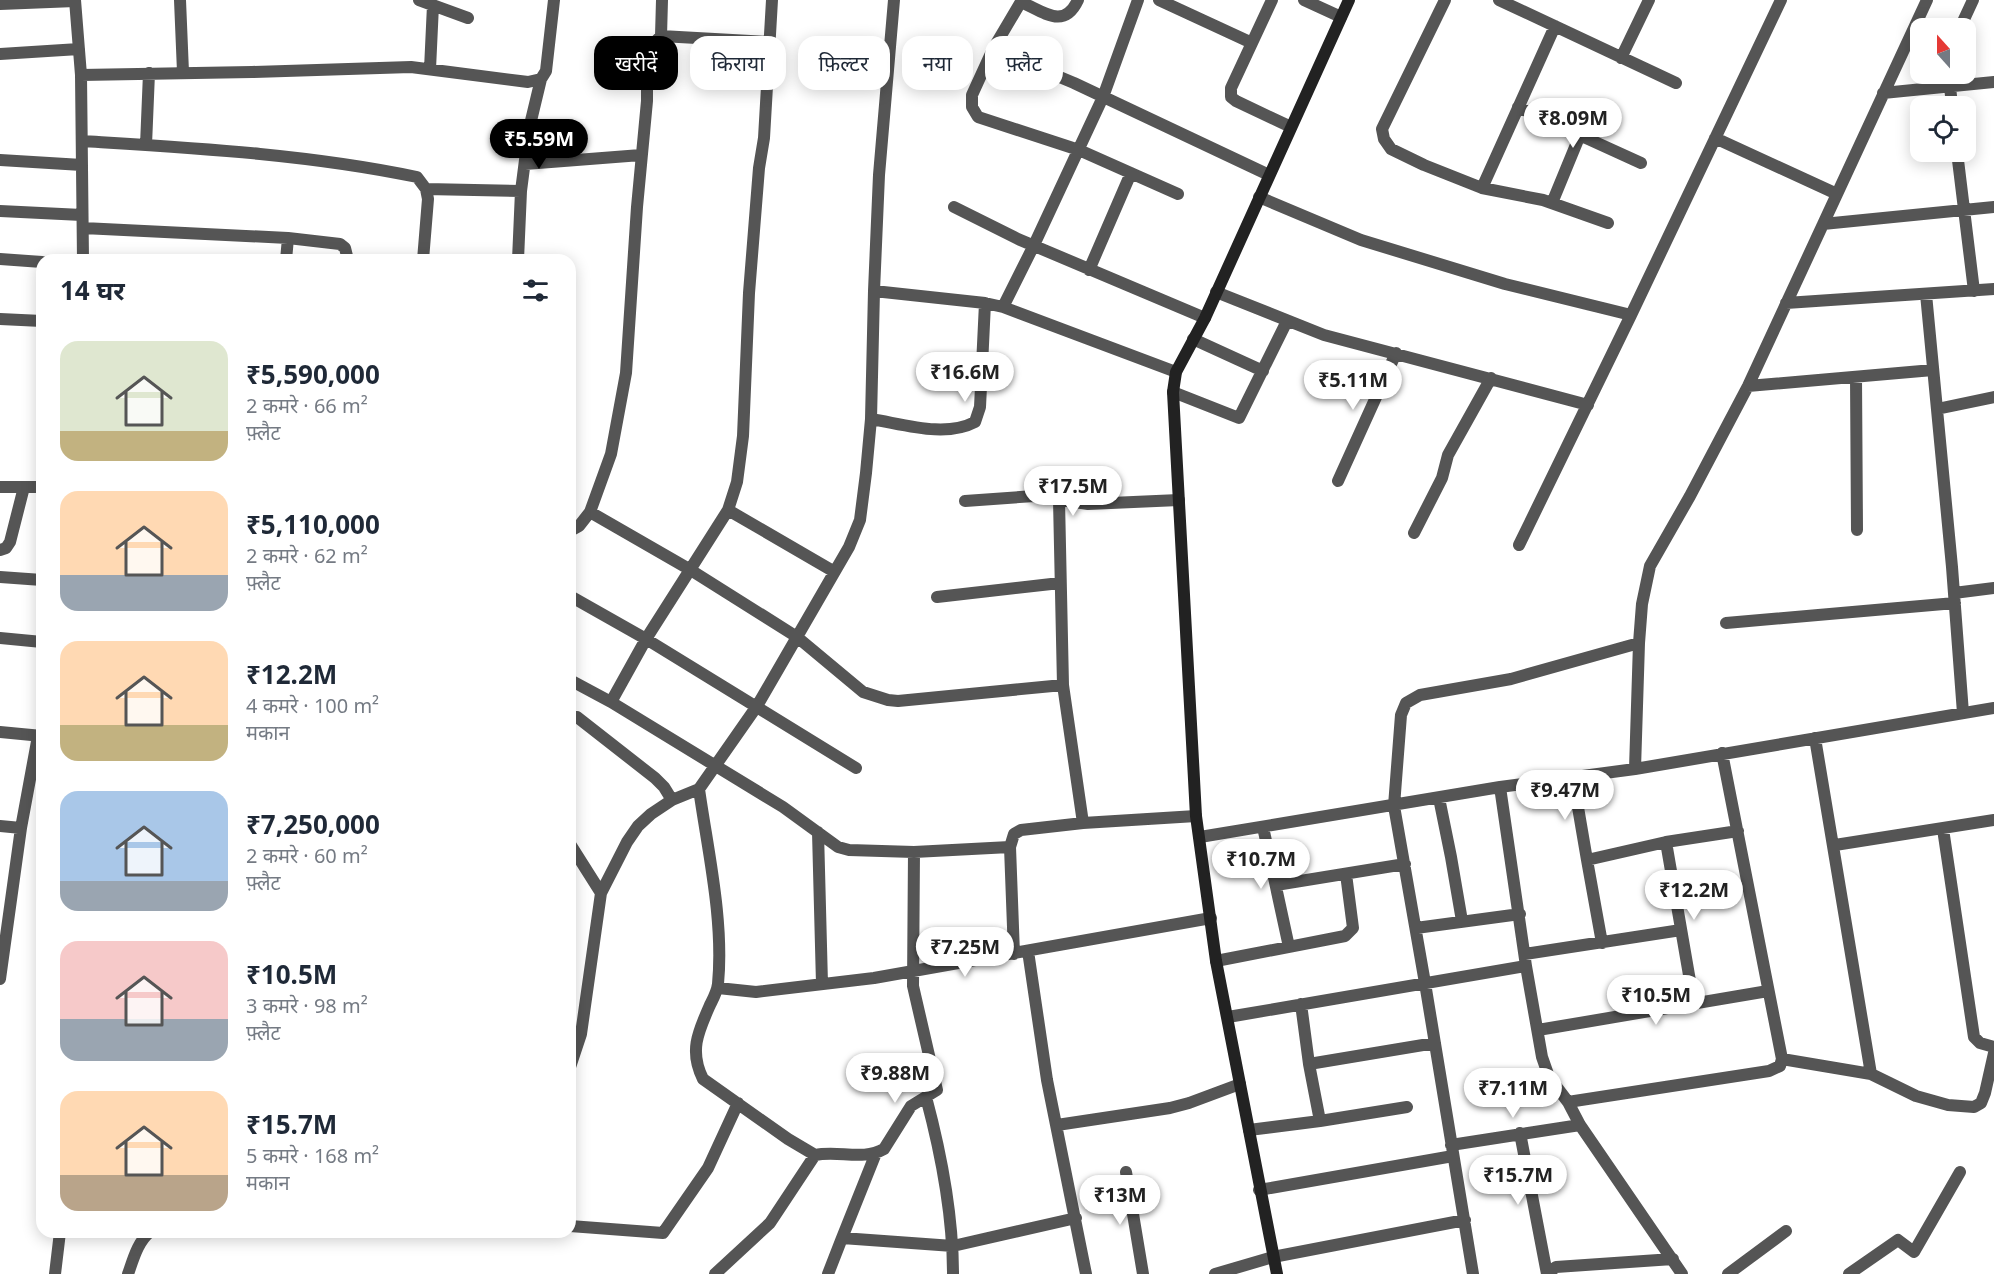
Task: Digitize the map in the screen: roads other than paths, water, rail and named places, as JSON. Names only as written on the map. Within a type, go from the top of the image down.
[{"type":"street","points":[[0,4],[75,0],[81,75],[83,254]]},
{"type":"street","points":[[180,0],[183,72]]},
{"type":"street","points":[[419,0],[468,18]]},
{"type":"street","points":[[518,254],[521,191],[529,129],[541,79],[546,71],[554,0]]},
{"type":"street","points":[[661,36],[662,0]]},
{"type":"street","points":[[770,36],[772,0]]},
{"type":"street","points":[[576,1049],[581,1034],[601,893],[627,842],[638,826],[651,814],[672,800],[699,789],[717,766],[757,706],[833,571],[849,547],[860,520],[871,419],[879,175],[894,0]]},
{"type":"street","points":[[1001,36],[1022,1],[1057,17],[1065,17],[1073,11],[1078,0]]},
{"type":"street","points":[[1003,308],[1103,97],[1138,0]]},
{"type":"street","points":[[1159,0],[1252,43]]},
{"type":"street","points":[[1272,0],[1231,88],[1231,97],[1291,127]]},
{"type":"street","points":[[1304,0],[1341,17]]},
{"type":"street","points":[[1277,1274],[1216,961],[1196,816],[1173,392],[1176,372],[1205,318],[1349,0]]},
{"type":"street","points":[[1445,0],[1382,129],[1384,139],[1391,148],[1425,165],[1482,188],[1552,203],[1608,223]]},
{"type":"street","points":[[1499,0],[1676,83]]},
{"type":"street","points":[[1621,58],[1649,0]]},
{"type":"street","points":[[1519,545],[1781,0]]},
{"type":"street","points":[[1635,769],[1639,643],[1642,604],[1650,566],[1748,386],[1927,0]]},
{"type":"street","points":[[1965,18],[1973,0]]},
{"type":"street","points":[[430,69],[433,5]]},
{"type":"street","points":[[1482,188],[1555,26]]},
{"type":"street","points":[[0,54],[79,49]]},
{"type":"street","points":[[81,75],[411,67],[528,82],[541,79]]},
{"type":"street","points":[[985,67],[972,95],[972,107],[978,117],[1079,150],[1179,194]]},
{"type":"street","points":[[146,145],[149,73]]},
{"type":"street","points":[[1063,80],[1269,175]]},
{"type":"street","points":[[1883,93],[1994,82]]},
{"type":"street","points":[[1933,88],[1935,84]]},
{"type":"street","points":[[1950,86],[1951,96]]},
{"type":"street","points":[[576,528],[590,512],[611,454],[626,373],[647,90]]},
{"type":"street","points":[[611,702],[646,639],[728,510],[737,482],[743,436],[749,293],[767,90]]},
{"type":"street","points":[[1518,107],[1641,163]]},
{"type":"street","points":[[1552,203],[1580,135]]},
{"type":"street","points":[[1715,138],[1837,194]]},
{"type":"street","points":[[82,141],[241,151],[386,170],[417,177],[426,189],[428,199],[423,254]]},
{"type":"street","points":[[525,164],[641,155]]},
{"type":"street","points":[[0,160],[82,165]]},
{"type":"street","points":[[1959,162],[1974,291]]},
{"type":"street","points":[[1089,270],[1131,173]]},
{"type":"street","points":[[426,189],[521,191]]},
{"type":"street","points":[[1259,197],[1361,240],[1505,284],[1631,315]]},
{"type":"street","points":[[954,207],[1089,270],[1205,318]]},
{"type":"street","points":[[1822,224],[1994,207]]},
{"type":"street","points":[[0,211],[82,215]]},
{"type":"street","points":[[83,228],[288,238],[340,244],[345,248],[346,254]]},
{"type":"street","points":[[287,254],[288,238]]},
{"type":"street","points":[[0,259],[36,262]]},
{"type":"street","points":[[1786,303],[1994,289]]},
{"type":"street","points":[[874,291],[985,303],[1176,372]]},
{"type":"street","points":[[1216,292],[1324,335],[1588,405]]},
{"type":"street","points":[[1926,294],[1964,713]]},
{"type":"street","points":[[871,419],[946,431],[965,428],[975,422],[980,407],[985,303]]},
{"type":"street","points":[[0,319],[36,321]]},
{"type":"street","points":[[1173,392],[1239,418],[1287,321]]},
{"type":"street","points":[[1193,339],[1263,371]]},
{"type":"street","points":[[1338,481],[1396,353]]},
{"type":"street","points":[[1748,386],[1933,370]]},
{"type":"street","points":[[1856,377],[1857,530]]},
{"type":"street","points":[[1414,534],[1442,478],[1448,455],[1491,378]]},
{"type":"street","points":[[1937,409],[1994,397]]},
{"type":"street","points":[[0,487],[36,487]]},
{"type":"street","points":[[0,550],[6,548],[10,542],[24,487]]},
{"type":"street","points":[[965,501],[1034,496],[1088,504],[1179,500]]},
{"type":"street","points":[[1059,500],[1063,685],[1083,823]]},
{"type":"street","points":[[728,510],[833,571]]},
{"type":"street","points":[[590,512],[689,569],[797,637],[863,692],[898,701],[1063,685]]},
{"type":"street","points":[[0,577],[36,580]]},
{"type":"street","points":[[937,597],[1060,584]]},
{"type":"street","points":[[1726,623],[1954,598],[1994,588]]},
{"type":"street","points":[[576,599],[646,639],[856,768]]},
{"type":"street","points":[[0,638],[36,641]]},
{"type":"street","points":[[1473,1274],[1394,806],[1401,715],[1406,703],[1420,695],[1511,679],[1639,643]]},
{"type":"street","points":[[576,683],[611,702],[783,807],[838,847],[849,850],[914,852],[1010,848]]},
{"type":"street","points":[[1200,837],[1500,787],[1635,769],[1994,708]]},
{"type":"street","points":[[577,717],[655,778],[672,800]]},
{"type":"street","points":[[0,732],[36,736]]},
{"type":"street","points":[[1815,738],[1835,845],[1871,1074]]},
{"type":"street","points":[[1568,1102],[1769,1071],[1780,1066],[1782,1059],[1722,753]]},
{"type":"street","points":[[0,979],[6,891],[36,755]]},
{"type":"street","points":[[1573,777],[1602,943]]},
{"type":"street","points":[[1500,787],[1542,1057],[1549,1077],[1682,1274]]},
{"type":"street","points":[[699,789],[720,950],[718,988],[699,1030],[695,1054],[698,1068],[703,1079],[788,1139],[815,1155],[831,1152],[859,1155],[876,1153],[884,1149],[912,1106],[937,1090],[913,986],[914,852]]},
{"type":"street","points":[[1439,798],[1462,921]]},
{"type":"street","points":[[1014,954],[1010,848],[1014,834],[1021,830],[1083,823],[1196,816]]},
{"type":"street","points":[[1835,845],[1994,820]]},
{"type":"street","points":[[0,826],[21,828]]},
{"type":"street","points":[[1263,827],[1289,947]]},
{"type":"street","points":[[1943,829],[1974,1036],[1980,1043],[1994,1047]]},
{"type":"street","points":[[1587,860],[1666,842],[1738,831]]},
{"type":"street","points":[[818,832],[822,984]]},
{"type":"street","points":[[1666,842],[1694,1004]]},
{"type":"street","points":[[576,853],[601,893]]},
{"type":"street","points":[[1276,885],[1404,864]]},
{"type":"street","points":[[1216,961],[1345,936],[1350,933],[1353,928],[1346,874]]},
{"type":"street","points":[[1416,928],[1520,914]]},
{"type":"street","points":[[718,988],[756,992],[822,984],[1014,954],[1211,918]]},
{"type":"street","points":[[1228,1017],[1425,983],[1602,943],[1680,930]]},
{"type":"street","points":[[1028,951],[1047,1080],[1086,1274]]},
{"type":"street","points":[[1538,1030],[1768,991]]},
{"type":"street","points":[[1301,1004],[1320,1121]]},
{"type":"street","points":[[1309,1064],[1435,1043]]},
{"type":"street","points":[[1782,1059],[1871,1074],[1916,1096],[1948,1105],[1974,1107],[1981,1103],[1985,1093],[1994,1053]]},
{"type":"street","points":[[1057,1125],[1170,1108],[1240,1084]]},
{"type":"street","points":[[926,1097],[948,1201],[953,1246],[953,1274]]},
{"type":"street","points":[[576,1226],[663,1233],[708,1168],[738,1103]]},
{"type":"street","points":[[1249,1130],[1407,1107]]},
{"type":"street","points":[[1259,1190],[1452,1151],[1520,1133],[1580,1125]]},
{"type":"street","points":[[1520,1133],[1547,1274],[1556,1267],[1673,1259]]},
{"type":"street","points":[[828,1274],[876,1153]]},
{"type":"street","points":[[715,1274],[770,1222],[815,1155]]},
{"type":"street","points":[[1126,1172],[1143,1274]]},
{"type":"street","points":[[1849,1274],[1898,1240],[1914,1252],[1960,1172]]},
{"type":"street","points":[[842,1238],[953,1246],[1076,1218]]},
{"type":"street","points":[[1215,1274],[1274,1257],[1465,1220]]},
{"type":"street","points":[[1728,1274],[1786,1231]]},
{"type":"street","points":[[55,1274],[59,1238]]},
{"type":"street","points":[[128,1274],[145,1238]]}]
